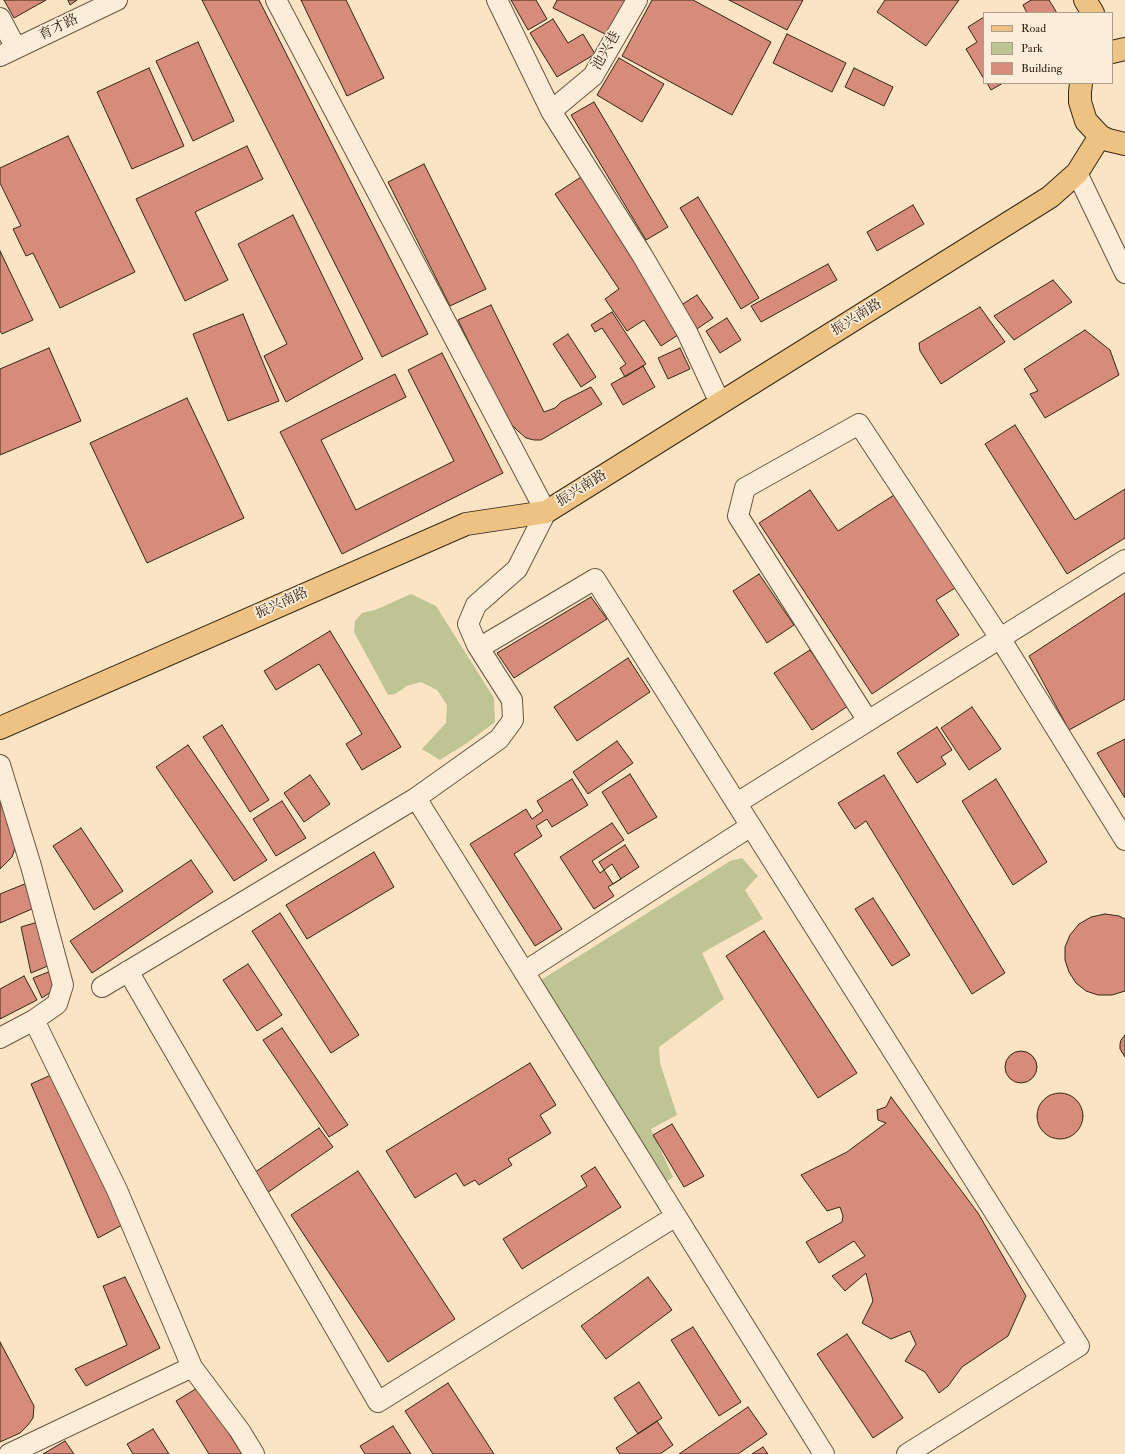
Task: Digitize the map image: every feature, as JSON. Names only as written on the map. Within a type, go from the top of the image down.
[{"type":"main road","points":[[1084,0],[1092,12]]},
{"type":"main road","points":[[1082,84],[1080,92],[1082,112],[1086,121],[1100,136],[1108,140],[1125,144]]},
{"type":"main road","name":"振兴南路","points":[[0,728],[466,524],[546,512],[1050,197],[1077,173],[1100,136]]},
{"type":"street","name":"育才路","points":[[8,52],[117,0]]},
{"type":"street","points":[[102,987],[416,798],[499,738],[513,720],[512,700],[479,648],[468,624],[476,606],[517,569],[546,512],[276,0]]},
{"type":"street","points":[[497,0],[551,111],[642,255],[687,332],[720,403]]},
{"type":"street","name":"池兴巷","points":[[551,111],[593,76],[637,0]]},
{"type":"street","points":[[0,18],[8,52]]},
{"type":"street","points":[[1077,173],[1125,273]]},
{"type":"street","points":[[868,721],[738,516],[745,488],[859,424],[1000,638],[1125,840]]},
{"type":"street","points":[[737,803],[1125,560]]},
{"type":"street","points":[[479,648],[595,579],[1079,1346],[907,1454]]},
{"type":"street","points":[[0,765],[31,866],[63,985],[57,1004],[34,1020],[0,1038]]},
{"type":"street","points":[[416,798],[824,1454]]},
{"type":"street","points":[[524,972],[751,826]]},
{"type":"street","points":[[128,972],[378,1402],[676,1216]]},
{"type":"street","points":[[34,1020],[117,1190],[192,1366],[240,1431],[254,1454]]},
{"type":"street","points":[[9,1454],[192,1366]]},
{"type":"green space","points":[[411,594],[436,606],[494,698],[495,722],[467,743],[440,760],[422,749],[446,723],[447,705],[437,690],[421,682],[407,686],[395,694],[388,695],[354,632],[355,621],[362,613],[375,610]]},
{"type":"green space","points":[[742,858],[758,876],[745,890],[763,919],[702,953],[724,999],[659,1047],[660,1063],[677,1115],[651,1129],[673,1177],[662,1185],[541,980],[730,861]]},
{"type":"building","points":[[4,0],[46,0],[14,18]]},
{"type":"building","points":[[68,0],[77,0],[70,5]]},
{"type":"building","points":[[202,0],[259,0],[428,334],[382,357]]},
{"type":"building","points":[[301,0],[346,0],[384,78],[347,96]]},
{"type":"building","points":[[511,0],[536,0],[547,19],[528,30]]},
{"type":"building","points":[[557,0],[627,0],[609,36],[553,8]]},
{"type":"building","points":[[652,0],[693,0],[771,42],[732,115],[622,56]]},
{"type":"building","points":[[729,0],[803,0],[787,30]]},
{"type":"building","points":[[885,0],[959,0],[926,46],[877,12]]},
{"type":"building","points":[[1031,0],[1049,0],[1056,12],[1026,12],[1023,5]]},
{"type":"building","points":[[983,18],[983,77],[966,49],[977,42],[968,27]]},
{"type":"building","points":[[553,19],[568,43],[583,34],[595,54],[557,77],[530,33]]},
{"type":"building","points":[[787,34],[846,63],[832,92],[773,63]]},
{"type":"building","points":[[198,42],[234,121],[193,141],[156,61]]},
{"type":"building","points":[[619,58],[664,84],[642,122],[597,95]]},
{"type":"building","points":[[149,68],[184,146],[132,169],[97,92]]},
{"type":"building","points":[[854,68],[893,87],[884,106],[845,87]]},
{"type":"building","points":[[988,84],[1001,84],[991,90]]},
{"type":"building","points":[[594,102],[668,227],[646,240],[571,115]]},
{"type":"building","points":[[68,136],[135,272],[60,308],[33,253],[26,256],[13,229],[21,226],[0,183],[0,168]]},
{"type":"building","points":[[247,146],[263,179],[195,212],[228,280],[185,301],[136,199]]},
{"type":"building","points":[[424,164],[486,289],[450,306],[388,182]]},
{"type":"building","points":[[581,177],[684,331],[661,346],[644,320],[627,331],[605,299],[619,289],[555,194]]},
{"type":"building","points":[[698,197],[759,298],[741,309],[680,208]]},
{"type":"building","points":[[913,205],[924,224],[877,251],[867,232]]},
{"type":"building","points":[[293,215],[363,359],[286,402],[264,356],[287,344],[238,244]]},
{"type":"building","points":[[0,251],[33,320],[2,334],[0,331]]},
{"type":"building","points":[[828,264],[837,280],[761,322],[751,306]]},
{"type":"building","points":[[1053,280],[1072,302],[1014,340],[994,316]]},
{"type":"building","points":[[697,295],[713,318],[691,333],[675,309]]},
{"type":"building","points":[[491,305],[544,412],[555,408],[561,402],[591,387],[602,404],[541,440],[526,438],[518,431],[507,420],[458,320]]},
{"type":"building","points":[[980,307],[1005,342],[941,384],[920,351],[919,343]]},
{"type":"building","points":[[612,312],[646,364],[625,377],[620,368],[626,364],[602,328],[595,332],[591,325]]},
{"type":"building","points":[[243,314],[279,401],[228,421],[193,334]]},
{"type":"building","points":[[727,318],[741,340],[720,353],[706,331]]},
{"type":"building","points":[[1085,330],[1110,350],[1119,375],[1045,418],[1030,394],[1038,391],[1024,369]]},
{"type":"building","points":[[568,334],[596,377],[581,387],[553,344]]},
{"type":"building","points":[[49,348],[81,421],[0,455],[0,369]]},
{"type":"building","points":[[680,348],[690,369],[668,379],[658,358]]},
{"type":"building","points":[[442,353],[503,473],[342,554],[280,432],[395,374],[406,397],[321,440],[356,510],[454,461],[408,370]]},
{"type":"building","points":[[643,366],[655,387],[623,405],[611,384]]},
{"type":"building","points":[[187,398],[244,518],[147,563],[90,443]]},
{"type":"building","points":[[1015,425],[1075,520],[1125,489],[1125,538],[1067,574],[985,444]]},
{"type":"building","points":[[810,490],[838,531],[894,495],[955,588],[936,600],[959,635],[872,694],[759,523]]},
{"type":"building","points":[[759,574],[794,625],[767,643],[733,591]]},
{"type":"building","points":[[1125,593],[1125,699],[1069,730],[1029,656]]},
{"type":"building","points":[[591,597],[607,619],[514,678],[497,653]]},
{"type":"building","points":[[330,631],[401,747],[362,770],[346,744],[362,734],[319,664],[276,690],[264,671]]},
{"type":"building","points":[[810,650],[848,706],[812,730],[774,673]]},
{"type":"building","points":[[628,658],[650,692],[577,741],[554,707]]},
{"type":"building","points":[[972,707],[1001,749],[969,770],[941,728]]},
{"type":"building","points":[[222,725],[269,800],[250,812],[203,737]]},
{"type":"building","points":[[937,727],[952,750],[941,757],[946,764],[917,783],[897,753]]},
{"type":"building","points":[[1125,739],[1125,798],[1097,753]]},
{"type":"building","points":[[617,741],[633,763],[588,794],[573,772]]},
{"type":"building","points":[[188,745],[267,860],[234,881],[156,767]]},
{"type":"building","points":[[630,774],[657,817],[628,834],[602,792]]},
{"type":"building","points":[[310,775],[330,804],[304,822],[284,793]]},
{"type":"building","points":[[884,775],[1005,973],[972,994],[866,821],[855,829],[838,803]]},
{"type":"building","points":[[572,779],[588,805],[552,827],[547,819],[536,826],[542,836],[514,854],[562,929],[535,946],[470,844],[526,809],[532,819],[543,811],[537,801]]},
{"type":"building","points":[[996,779],[1047,862],[1013,885],[962,801]]},
{"type":"building","points":[[0,789],[17,842],[12,857],[0,869]]},
{"type":"building","points":[[282,801],[306,838],[276,856],[253,819]]},
{"type":"building","points":[[612,823],[624,840],[592,861],[600,873],[612,864],[621,879],[608,887],[614,896],[594,909],[560,857]]},
{"type":"building","points":[[81,828],[123,891],[94,910],[53,846]]},
{"type":"building","points":[[625,845],[639,867],[613,884],[599,862]]},
{"type":"building","points":[[374,852],[394,887],[307,939],[286,905]]},
{"type":"building","points":[[191,860],[213,892],[92,973],[70,941]]},
{"type":"building","points":[[27,883],[34,908],[0,923],[0,894]]},
{"type":"building","points":[[873,898],[910,955],[892,966],[855,909]]},
{"type":"building","points":[[280,913],[359,1035],[331,1053],[252,931]]},
{"type":"building","points":[[1105,914],[1119,916],[1125,919],[1125,991],[1112,995],[1098,995],[1086,991],[1076,983],[1069,972],[1065,960],[1065,947],[1070,935],[1079,924],[1091,917]]},
{"type":"building","points":[[38,922],[55,963],[31,973],[21,927]]},
{"type":"building","points":[[764,931],[857,1073],[818,1098],[726,956]]},
{"type":"building","points":[[248,964],[282,1015],[257,1031],[223,980]]},
{"type":"building","points":[[51,971],[57,988],[42,998],[33,978]]},
{"type":"building","points":[[24,976],[37,1000],[0,1019],[0,989]]},
{"type":"building","points":[[282,1028],[348,1125],[329,1137],[263,1040]]},
{"type":"building","points":[[1125,1035],[1125,1057],[1120,1049],[1120,1044]]},
{"type":"building","points":[[1018,1051],[1024,1051],[1034,1058],[1037,1067],[1036,1073],[1030,1080],[1024,1083],[1018,1083],[1008,1076],[1005,1070],[1005,1064],[1012,1054]]},
{"type":"building","points":[[530,1063],[556,1105],[540,1115],[551,1133],[508,1159],[512,1165],[479,1185],[475,1180],[464,1186],[456,1173],[415,1198],[386,1151]]},
{"type":"building","points":[[51,1075],[124,1224],[98,1238],[31,1084]]},
{"type":"building","points":[[1060,1093],[1073,1097],[1079,1103],[1083,1116],[1079,1129],[1073,1135],[1060,1139],[1047,1135],[1041,1129],[1037,1116],[1041,1103],[1047,1097]]},
{"type":"building","points":[[891,1097],[978,1213],[1026,1296],[1008,1336],[962,1367],[948,1386],[939,1393],[925,1372],[905,1361],[916,1344],[910,1331],[891,1339],[862,1323],[873,1301],[866,1273],[845,1291],[832,1276],[865,1256],[854,1241],[819,1263],[806,1242],[842,1222],[843,1216],[840,1207],[827,1211],[801,1175],[847,1152],[886,1123],[878,1120],[877,1110],[886,1107]]},
{"type":"building","points":[[672,1124],[704,1176],[684,1187],[653,1135]]},
{"type":"building","points":[[319,1128],[333,1147],[264,1195],[251,1175]]},
{"type":"building","points":[[595,1167],[621,1207],[522,1269],[503,1239],[587,1186],[581,1176]]},
{"type":"building","points":[[358,1171],[455,1319],[388,1362],[291,1215]]},
{"type":"building","points":[[125,1277],[160,1348],[86,1386],[75,1369],[127,1345],[103,1286]]},
{"type":"building","points":[[648,1277],[672,1310],[606,1359],[581,1326]]},
{"type":"building","points":[[693,1327],[741,1402],[719,1416],[671,1340]]},
{"type":"building","points":[[847,1334],[903,1418],[873,1438],[817,1354]]},
{"type":"building","points":[[0,1342],[34,1406],[33,1418],[28,1425],[20,1433],[0,1442]]},
{"type":"building","points":[[639,1382],[662,1418],[638,1434],[614,1398]]},
{"type":"building","points":[[448,1383],[494,1454],[433,1454],[405,1411]]},
{"type":"building","points":[[199,1387],[242,1454],[209,1454],[176,1401]]},
{"type":"building","points":[[748,1407],[767,1434],[738,1454],[679,1454]]},
{"type":"building","points":[[657,1421],[673,1445],[660,1454],[620,1454],[616,1448]]},
{"type":"building","points":[[393,1426],[411,1454],[365,1454],[360,1446]]},
{"type":"building","points":[[153,1429],[169,1454],[133,1454],[127,1444]]},
{"type":"building","points":[[65,1441],[74,1454],[43,1454]]},
{"type":"building","points":[[763,1447],[768,1454],[752,1454]]}]
